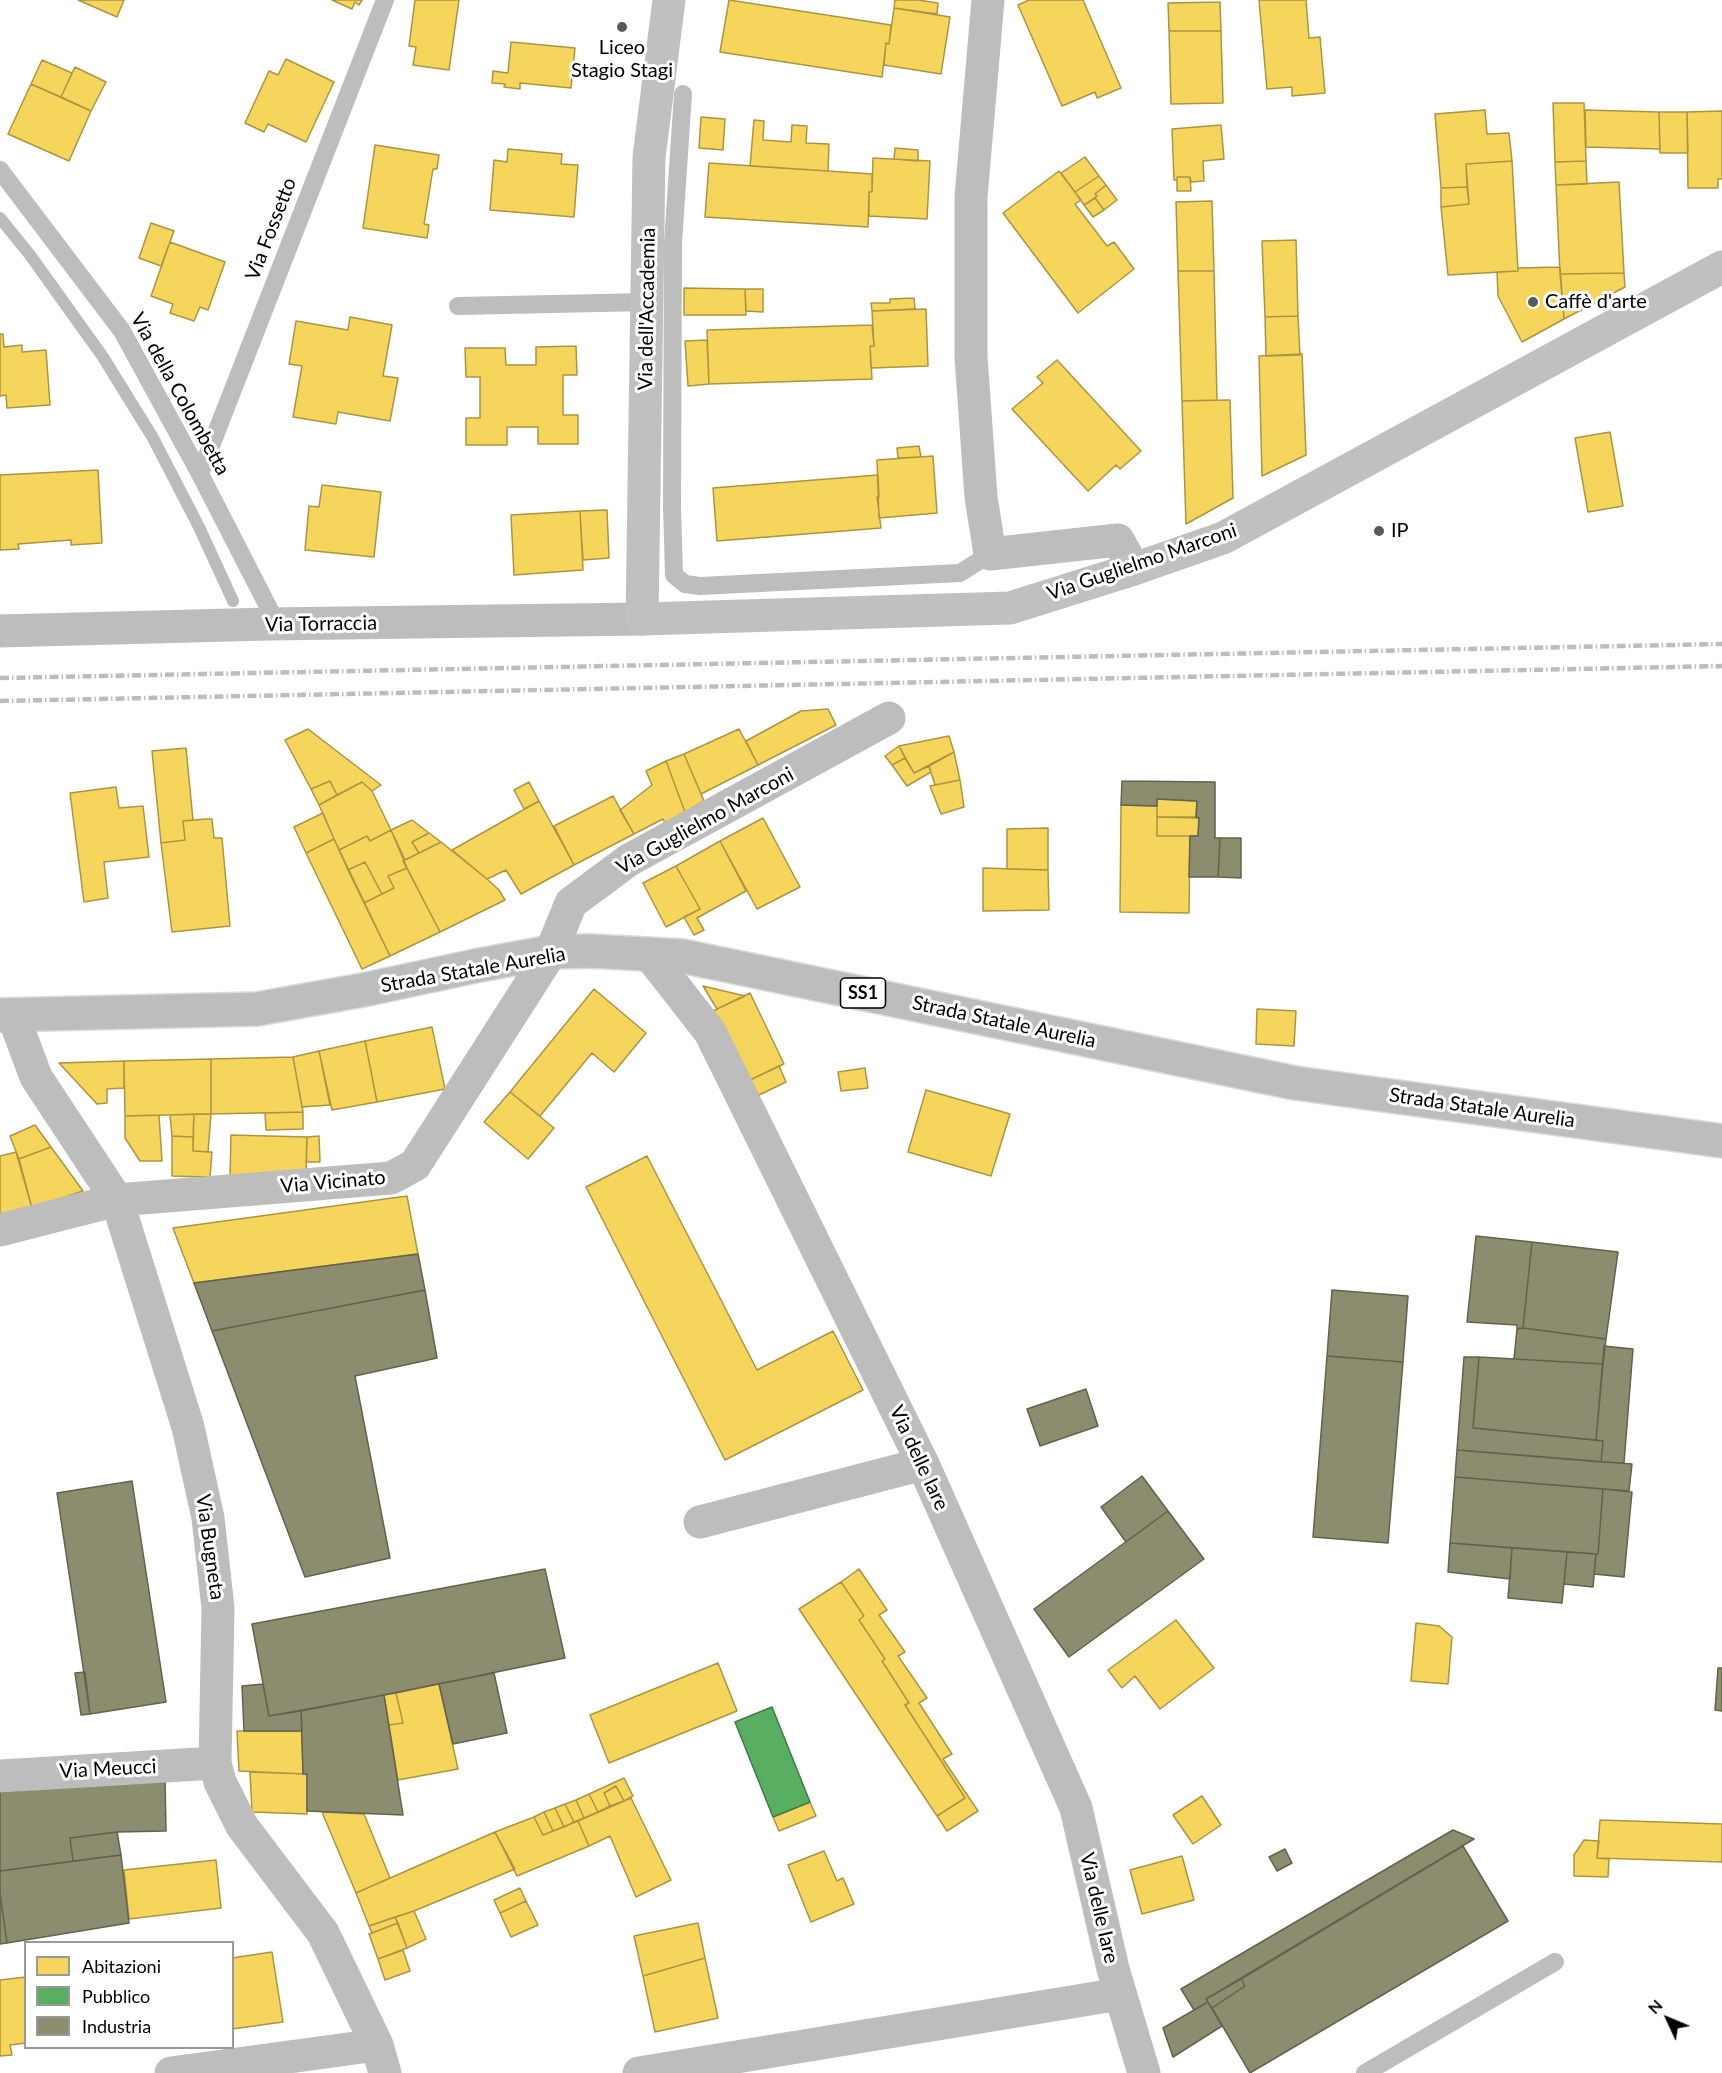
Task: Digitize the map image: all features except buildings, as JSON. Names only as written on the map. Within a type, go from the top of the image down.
[{"type":"street","name":"Via dell'Accademia","points":[[642,619],[649,157],[669,0]]},
{"type":"street","points":[[988,0],[971,197],[971,357],[981,497],[990,554],[1118,540],[1134,569]]},
{"type":"street","name":"Via Guglielmo Marconi","points":[[642,619],[1010,608],[1134,569],[1224,538],[1722,267]]},
{"type":"street","name":"Via Torraccia","points":[[0,631],[277,624],[642,619]]},
{"type":"street","name":"Via Guglielmo Marconi","points":[[551,952],[571,903],[629,860],[889,718]]},
{"type":"street","name":"Strada Statale Aurelia","points":[[7,1015],[257,1009],[551,952],[682,956],[1295,1083],[1722,1141]]},
{"type":"street","name":"Via Vicinato","points":[[0,1230],[117,1200],[391,1178],[415,1166],[551,952]]},
{"type":"street","name":"Via delle Iare","points":[[649,954],[710,1032],[923,1464],[1076,1808],[1120,1994],[1144,2073]]},
{"type":"street","name":"Via Bugneta","points":[[7,1015],[36,1077],[117,1200],[188,1427],[208,1518],[218,1608],[215,1763],[220,1782],[242,1826],[323,1934],[381,2059]]},
{"type":"street","points":[[700,1522],[923,1464]]},
{"type":"street","name":"Via Meucci","points":[[0,1776],[215,1763]]},
{"type":"street","points":[[639,2073],[1120,1994]]},
{"type":"street","points":[[171,2073],[381,2059]]},
{"type":"lane","name":"Via Fossetto","points":[[200,474],[386,0]]},
{"type":"lane","points":[[683,94],[673,243],[672,507],[675,575],[685,584],[700,586],[960,573],[990,554]]},
{"type":"lane","name":"Via della Colombetta","points":[[0,170],[122,331],[200,474],[277,624]]},
{"type":"lane","points":[[458,306],[647,302]]},
{"type":"lane","points":[[1365,2073],[1555,1962]]},
{"type":"waterway","points":[[0,218],[30,255],[103,357],[153,438],[199,527],[233,601]]},
{"type":"railway","points":[[0,678],[1722,644]]},
{"type":"railway","points":[[0,701],[1722,666]]},
{"type":"place","name":"Liceo Stagio Stagi","points":[[622,27]]},
{"type":"place","name":"Caffè d'arte","points":[[1533,302]]},
{"type":"place","name":"IP","points":[[1379,531]]}]
